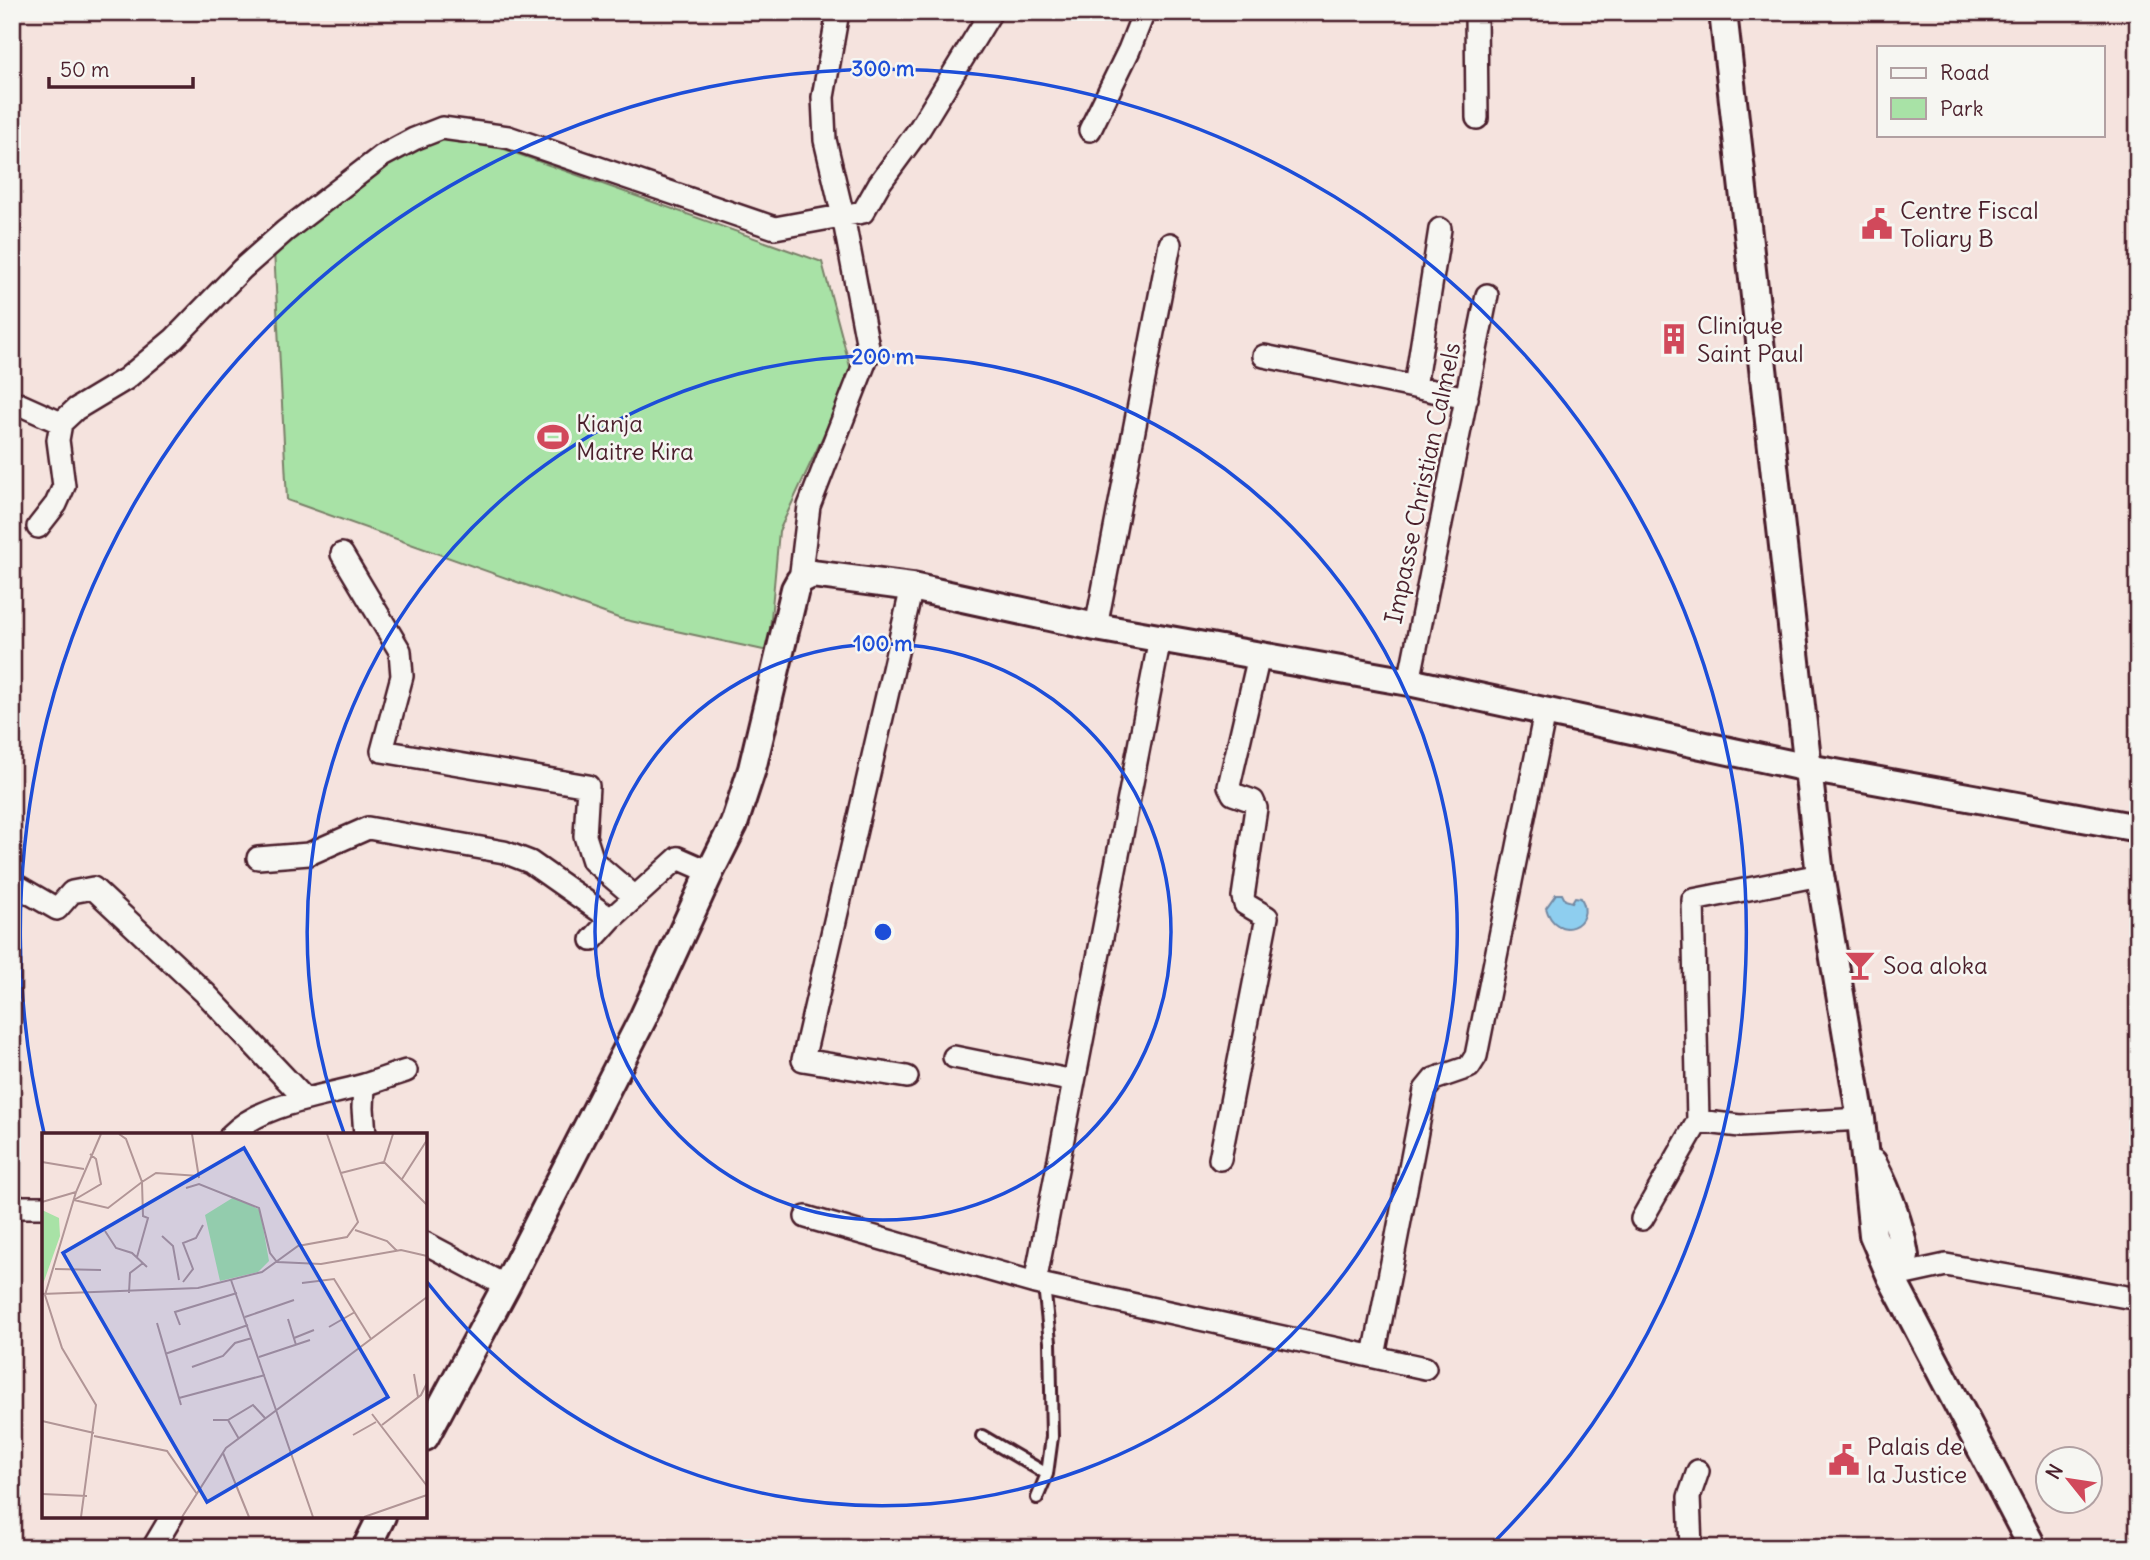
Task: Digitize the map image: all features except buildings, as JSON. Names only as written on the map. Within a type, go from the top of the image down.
[{"type":"street","points":[[427,1433],[506,1286],[643,1018],[734,824],[752,769],[795,589],[800,580],[809,506],[869,352],[843,216],[825,140],[823,97],[838,12]]},
{"type":"street","points":[[38,527],[57,504],[64,486],[58,439],[61,422],[76,409],[126,379],[174,340],[242,269],[382,156],[442,128],[508,137],[775,228],[863,212],[879,184],[920,128],[991,12]]},
{"type":"street","points":[[1090,130],[1129,50],[1144,12]]},
{"type":"street","points":[[1476,12],[1477,118]]},
{"type":"street","points":[[1723,12],[1820,876],[1861,1119],[1874,1235],[1891,1277],[2033,1548]]},
{"type":"street","points":[[1415,387],[1440,229]]},
{"type":"street","points":[[1096,627],[1170,244]]},
{"type":"street","name":"Impasse Christian Calmels","points":[[1409,682],[1487,295]]},
{"type":"street","points":[[1264,356],[1467,398]]},
{"type":"street","points":[[12,401],[61,422]]},
{"type":"street","points":[[342,554],[400,651],[402,676],[382,751],[588,786],[585,836],[593,861],[635,897]]},
{"type":"street","points":[[800,580],[811,574],[820,574],[912,587],[1096,627],[1409,682],[1808,768],[2138,828]]},
{"type":"street","points":[[907,1077],[803,1060],[912,587]]},
{"type":"street","points":[[1039,1284],[1074,1081],[1160,638]]},
{"type":"street","points":[[1220,1159],[1267,917],[1245,904],[1243,897],[1256,808],[1253,802],[1233,794],[1229,786],[1259,656]]},
{"type":"street","points":[[1374,1356],[1425,1090],[1434,1079],[1469,1067],[1476,1056],[1545,712]]},
{"type":"street","points":[[258,858],[309,854],[368,828],[382,830],[504,852],[530,862],[611,919]]},
{"type":"street","points":[[592,940],[678,858],[710,872]]},
{"type":"street","points":[[1642,1219],[1698,1121],[1693,900],[1820,876]]},
{"type":"street","points":[[12,883],[57,909],[72,892],[93,888],[205,993],[305,1099]]},
{"type":"street","points":[[954,1057],[1074,1081]]},
{"type":"street","points":[[233,1133],[261,1115],[305,1099],[364,1085],[406,1071]]},
{"type":"street","points":[[364,1085],[365,1133]]},
{"type":"street","points":[[1698,1121],[1740,1126],[1861,1119]]},
{"type":"street","points":[[15,1207],[42,1207]]},
{"type":"street","points":[[806,1217],[1039,1284],[1425,1368]]},
{"type":"street","points":[[427,1244],[506,1286]]},
{"type":"street","points":[[1891,1277],[1946,1265],[2138,1299]]},
{"type":"street","points":[[1691,1548],[1689,1497],[1698,1471]]},
{"type":"street","points":[[153,1548],[171,1518]]},
{"type":"street","points":[[366,1548],[382,1518]]},
{"type":"lane","points":[[1037,1498],[1047,1474],[1052,1423],[1050,1342],[1039,1284]]},
{"type":"lane","points":[[982,1436],[1047,1474]]},
{"type":"green space","name":"Kianja Maitre Kira","points":[[459,133],[822,262],[852,374],[779,531],[768,651],[621,619],[287,500],[274,250],[416,142]]},
{"type":"water","points":[[1556,894],[1562,894],[1565,900],[1572,902],[1575,897],[1581,898],[1584,916],[1580,923],[1566,928],[1551,919],[1546,908]]},
{"type":"place","name":"Centre Fiscal Toliary B","points":[[1877,224]]},
{"type":"place","name":"Clinique Saint Paul","points":[[1674,339]]},
{"type":"place","name":"Kianja Maitre Kira","points":[[553,437]]},
{"type":"place","name":"Soa aloka","points":[[1860,965]]},
{"type":"place","name":"Palais de la Justice","points":[[1844,1460]]}]
